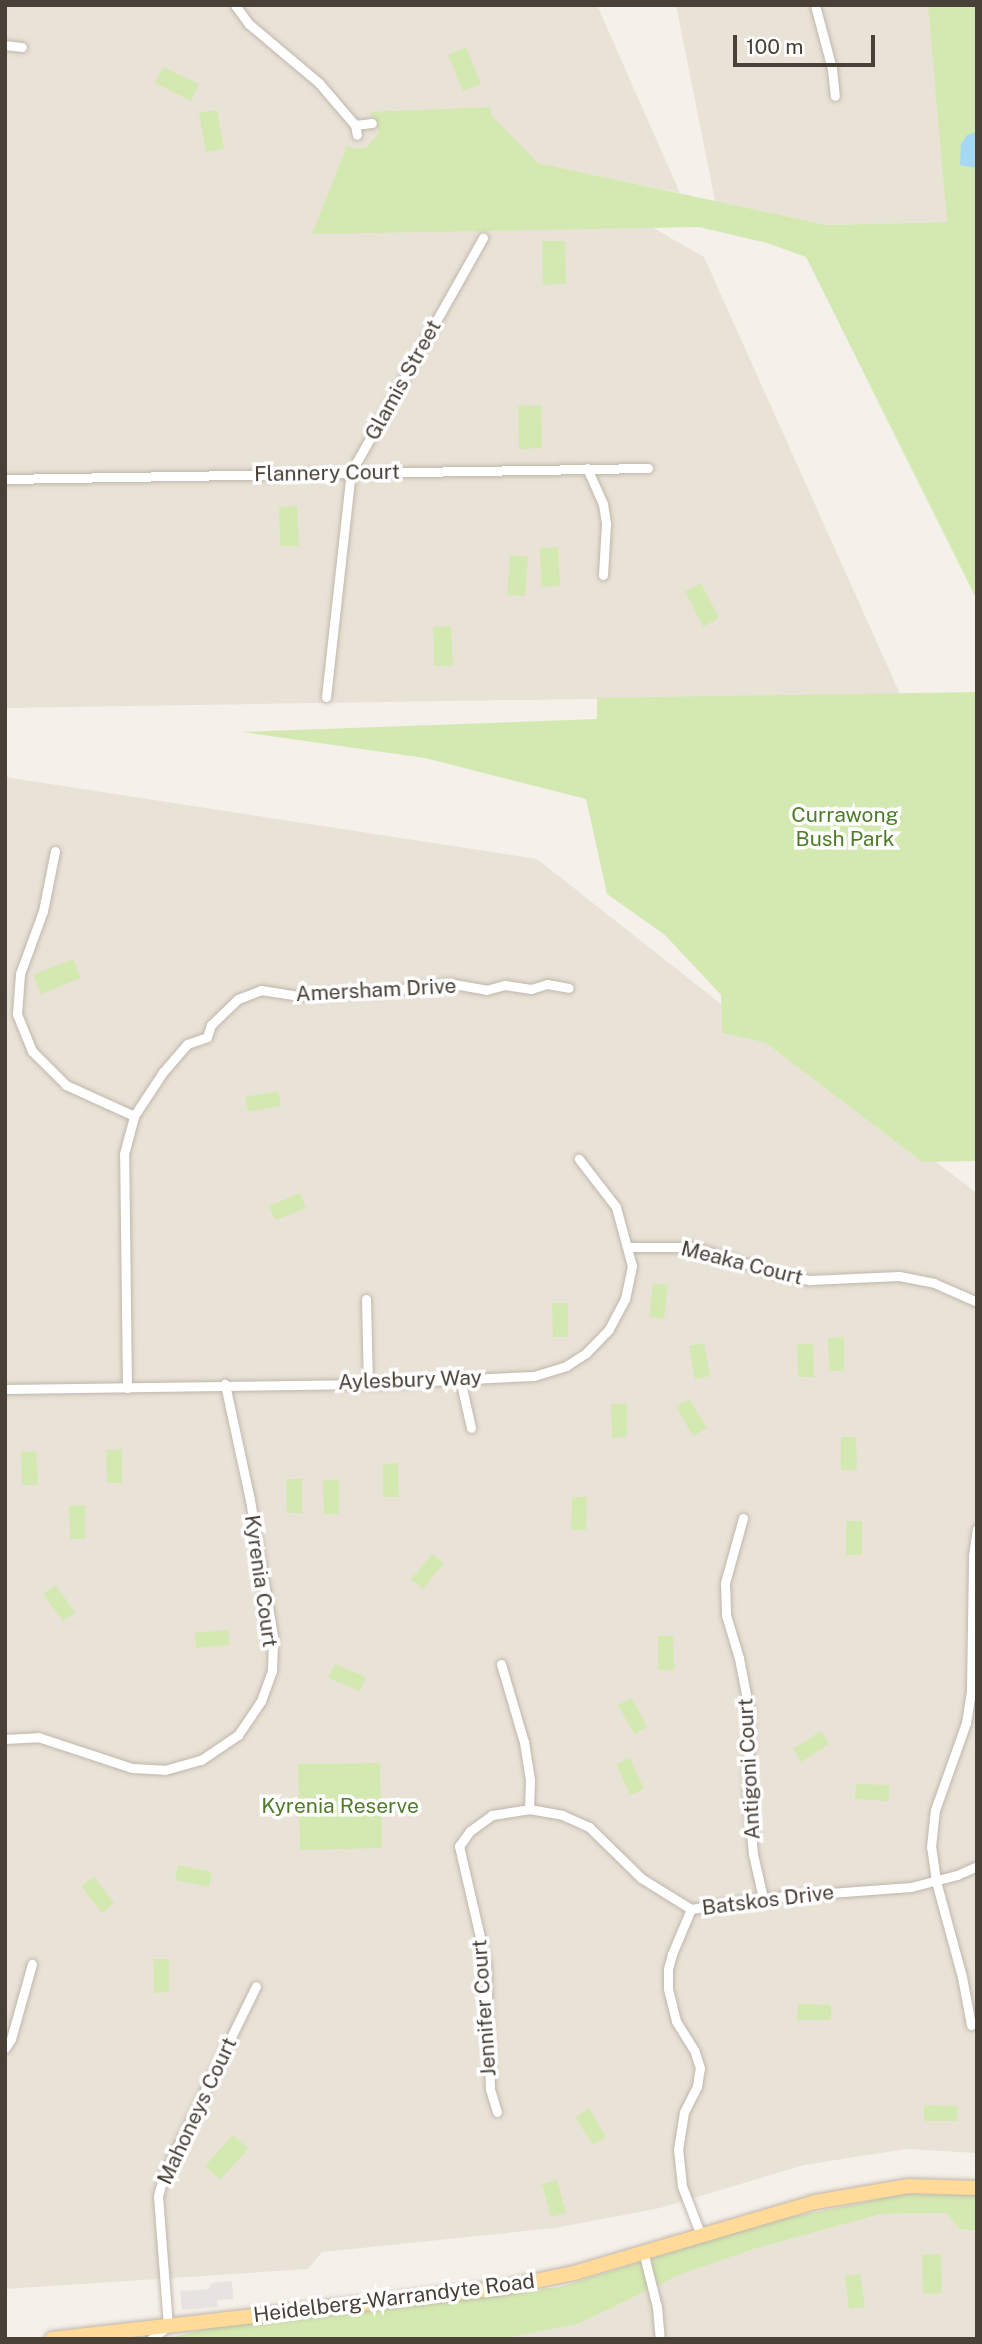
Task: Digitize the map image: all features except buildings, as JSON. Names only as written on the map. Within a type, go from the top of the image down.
[{"type":"main road","name":"Heidelberg-Warrandyte Road","points":[[52,2339],[121,2335],[168,2326],[502,2288],[574,2273],[815,2202],[909,2186],[977,2188]]},
{"type":"street","points":[[235,5],[249,24],[319,83],[356,130],[372,123]]},
{"type":"street","points":[[815,5],[832,69],[835,96]]},
{"type":"street","points":[[5,45],[22,47]]},
{"type":"street","name":"Glamis Street","points":[[326,697],[351,472],[482,238]]},
{"type":"street","points":[[587,468],[603,504],[606,524],[603,575]]},
{"type":"street","name":"Flannery Court","points":[[5,478],[648,468]]},
{"type":"street","points":[[55,851],[43,911],[20,974],[17,1014],[32,1051],[66,1085],[134,1116]]},
{"type":"street","name":"Amersham Drive","points":[[127,1388],[124,1154],[134,1116],[163,1072],[187,1044],[207,1037],[211,1025],[239,999],[261,990],[297,996],[386,991],[448,983],[486,990],[505,985],[531,989],[547,984],[569,988]]},
{"type":"street","name":"Aylesbury Way","points":[[5,1389],[368,1384],[534,1376],[566,1366],[586,1353],[609,1329],[625,1299],[632,1266],[616,1207],[579,1159]]},
{"type":"street","name":"Meaka Court","points":[[629,1247],[693,1247],[810,1280],[899,1276],[934,1283],[977,1303]]},
{"type":"street","points":[[366,1299],[368,1384]]},
{"type":"street","points":[[460,1379],[471,1428]]},
{"type":"street","name":"Kyrenia Court","points":[[5,1739],[38,1737],[132,1768],[165,1770],[201,1760],[238,1734],[261,1700],[272,1670],[273,1636],[250,1500],[225,1384]]},
{"type":"street","name":"Antigoni Court","points":[[743,1518],[725,1583],[726,1615],[739,1658],[749,1710],[748,1801],[753,1854],[763,1898]]},
{"type":"street","points":[[971,2025],[962,1978],[936,1881],[932,1847],[935,1810],[966,1723],[971,1690],[977,1529]]},
{"type":"street","points":[[501,1664],[524,1742],[530,1781],[529,1810]]},
{"type":"street","name":"Jennifer Court","points":[[497,2112],[489,2089],[486,1963],[459,1846],[470,1831],[492,1815],[529,1810],[562,1815],[589,1827],[641,1878],[691,1909]]},
{"type":"street","name":"Batskos Drive","points":[[700,2234],[682,2186],[678,2150],[679,2132],[697,2086],[700,2068],[694,2050],[676,2021],[668,1988],[668,1969],[672,1954],[691,1909],[763,1898],[911,1887],[977,1866]]},
{"type":"street","points":[[5,2048],[11,2039],[32,1964]]},
{"type":"street","name":"Mahoneys Court","points":[[168,2326],[158,2196],[164,2174],[256,1986]]},
{"type":"street","points":[[643,2251],[657,2307],[660,2339]]},
{"type":"street","points":[[151,2339],[168,2326]]},
{"type":"shaded area","points":[[5,5],[597,5],[680,193],[541,164],[704,257],[900,694],[5,708]]},
{"type":"shaded area","points":[[676,5],[929,5],[948,222],[827,225],[715,201]]},
{"type":"shaded area","points":[[5,777],[537,859],[721,1004],[722,1033],[766,1043],[922,1162],[936,1162],[977,1193],[977,2153],[906,2149],[804,2165],[660,2208],[555,2228],[322,2252],[308,2269],[5,2289]]},
{"type":"shaded area","points":[[946,2213],[960,2229],[977,2231],[977,2339],[501,2339],[578,2324],[680,2274],[754,2249],[881,2214]]},
{"type":"shaded area","points":[[232,2281],[233,2299],[217,2300],[218,2307],[182,2310],[180,2291],[208,2289],[212,2283]]},
{"type":"green space","points":[[928,5],[977,5],[977,600],[806,257],[767,243],[699,227],[312,234],[347,146],[357,149],[367,147],[378,134],[378,125],[370,112],[490,107],[492,116],[538,163],[827,225],[947,222]]},
{"type":"green space","points":[[466,47],[481,84],[463,91],[448,55]]},
{"type":"green space","points":[[163,67],[199,84],[191,101],[155,83]]},
{"type":"green space","points":[[217,110],[224,149],[206,152],[199,113]]},
{"type":"green space","points":[[542,241],[565,241],[566,284],[543,285]]},
{"type":"green space","points":[[541,405],[542,448],[519,449],[518,406]]},
{"type":"green space","points":[[297,506],[299,546],[280,546],[279,507]]},
{"type":"green space","points":[[558,547],[560,586],[541,587],[540,548]]},
{"type":"green space","points":[[510,555],[528,557],[525,596],[507,595]]},
{"type":"green space","points":[[701,583],[719,618],[703,627],[685,591]]},
{"type":"green space","points":[[451,626],[453,665],[434,666],[433,627]]},
{"type":"green space","name":"Currawong Bush Park","points":[[977,692],[977,1161],[922,1162],[766,1043],[722,1033],[721,995],[665,935],[607,894],[586,799],[425,758],[242,732],[597,719],[597,698]]},
{"type":"green space","points":[[73,959],[81,978],[41,994],[33,975]]},
{"type":"green space","points":[[278,1091],[281,1106],[248,1112],[245,1097]]},
{"type":"green space","points":[[300,1193],[306,1208],[275,1220],[269,1206]]},
{"type":"green space","points":[[653,1284],[668,1285],[664,1319],[649,1317]]},
{"type":"green space","points":[[552,1303],[568,1303],[568,1337],[553,1337]]},
{"type":"green space","points":[[844,1337],[844,1371],[829,1371],[828,1338]]},
{"type":"green space","points":[[704,1343],[710,1376],[695,1379],[689,1346]]},
{"type":"green space","points":[[797,1344],[813,1344],[814,1377],[798,1377]]},
{"type":"green space","points":[[689,1399],[707,1428],[693,1436],[676,1407]]},
{"type":"green space","points":[[611,1404],[627,1404],[627,1437],[612,1438]]},
{"type":"green space","points":[[841,1437],[856,1437],[857,1470],[841,1470]]},
{"type":"green space","points":[[122,1449],[122,1483],[107,1483],[106,1450]]},
{"type":"green space","points":[[36,1451],[38,1485],[22,1485],[21,1452]]},
{"type":"green space","points":[[398,1463],[399,1497],[383,1497],[383,1464]]},
{"type":"green space","points":[[286,1479],[302,1479],[302,1513],[287,1513]]},
{"type":"green space","points":[[323,1480],[339,1480],[339,1514],[324,1514]]},
{"type":"green space","points":[[572,1497],[587,1497],[586,1530],[571,1530]]},
{"type":"green space","points":[[85,1505],[85,1539],[70,1539],[69,1506]]},
{"type":"green space","points":[[846,1521],[862,1521],[862,1555],[846,1555]]},
{"type":"green space","points":[[432,1554],[444,1563],[423,1589],[411,1579]]},
{"type":"green space","points":[[55,1585],[75,1612],[63,1621],[43,1594]]},
{"type":"green space","points":[[228,1630],[230,1645],[196,1648],[195,1633]]},
{"type":"green space","points":[[658,1636],[673,1636],[674,1670],[658,1670]]},
{"type":"green space","points":[[335,1664],[366,1677],[360,1691],[328,1678]]},
{"type":"green space","points":[[632,1698],[647,1727],[634,1734],[618,1705]]},
{"type":"green space","points":[[821,1731],[829,1744],[801,1762],[793,1749]]},
{"type":"green space","points":[[630,1758],[644,1789],[630,1795],[616,1764]]},
{"type":"green space","name":"Kyrenia Reserve","points":[[380,1763],[382,1848],[300,1850],[298,1764]]},
{"type":"green space","points":[[856,1784],[889,1785],[889,1801],[855,1799]]},
{"type":"green space","points":[[178,1865],[212,1872],[209,1887],[175,1880]]},
{"type":"green space","points":[[94,1877],[114,1903],[102,1913],[81,1886]]},
{"type":"green space","points":[[153,1959],[169,1959],[169,1992],[154,1993]]},
{"type":"green space","points":[[798,2004],[831,2005],[831,2020],[797,2020]]},
{"type":"green space","points":[[924,2105],[958,2106],[957,2121],[924,2121]]},
{"type":"green space","points":[[589,2108],[606,2137],[593,2145],[575,2117]]},
{"type":"green space","points":[[233,2135],[249,2148],[220,2180],[205,2166]]},
{"type":"green space","points":[[557,2180],[566,2213],[551,2217],[542,2184]]},
{"type":"green space","points":[[905,2194],[977,2195],[977,2231],[960,2229],[946,2213],[881,2214],[754,2249],[681,2274],[578,2324],[501,2339],[163,2339],[229,2324],[560,2287],[772,2221]]},
{"type":"green space","points":[[941,2254],[942,2293],[923,2294],[922,2255]]},
{"type":"green space","points":[[860,2274],[865,2307],[849,2309],[845,2276]]},
{"type":"water","points":[[977,132],[977,168],[960,165],[961,144],[967,135]]}]
